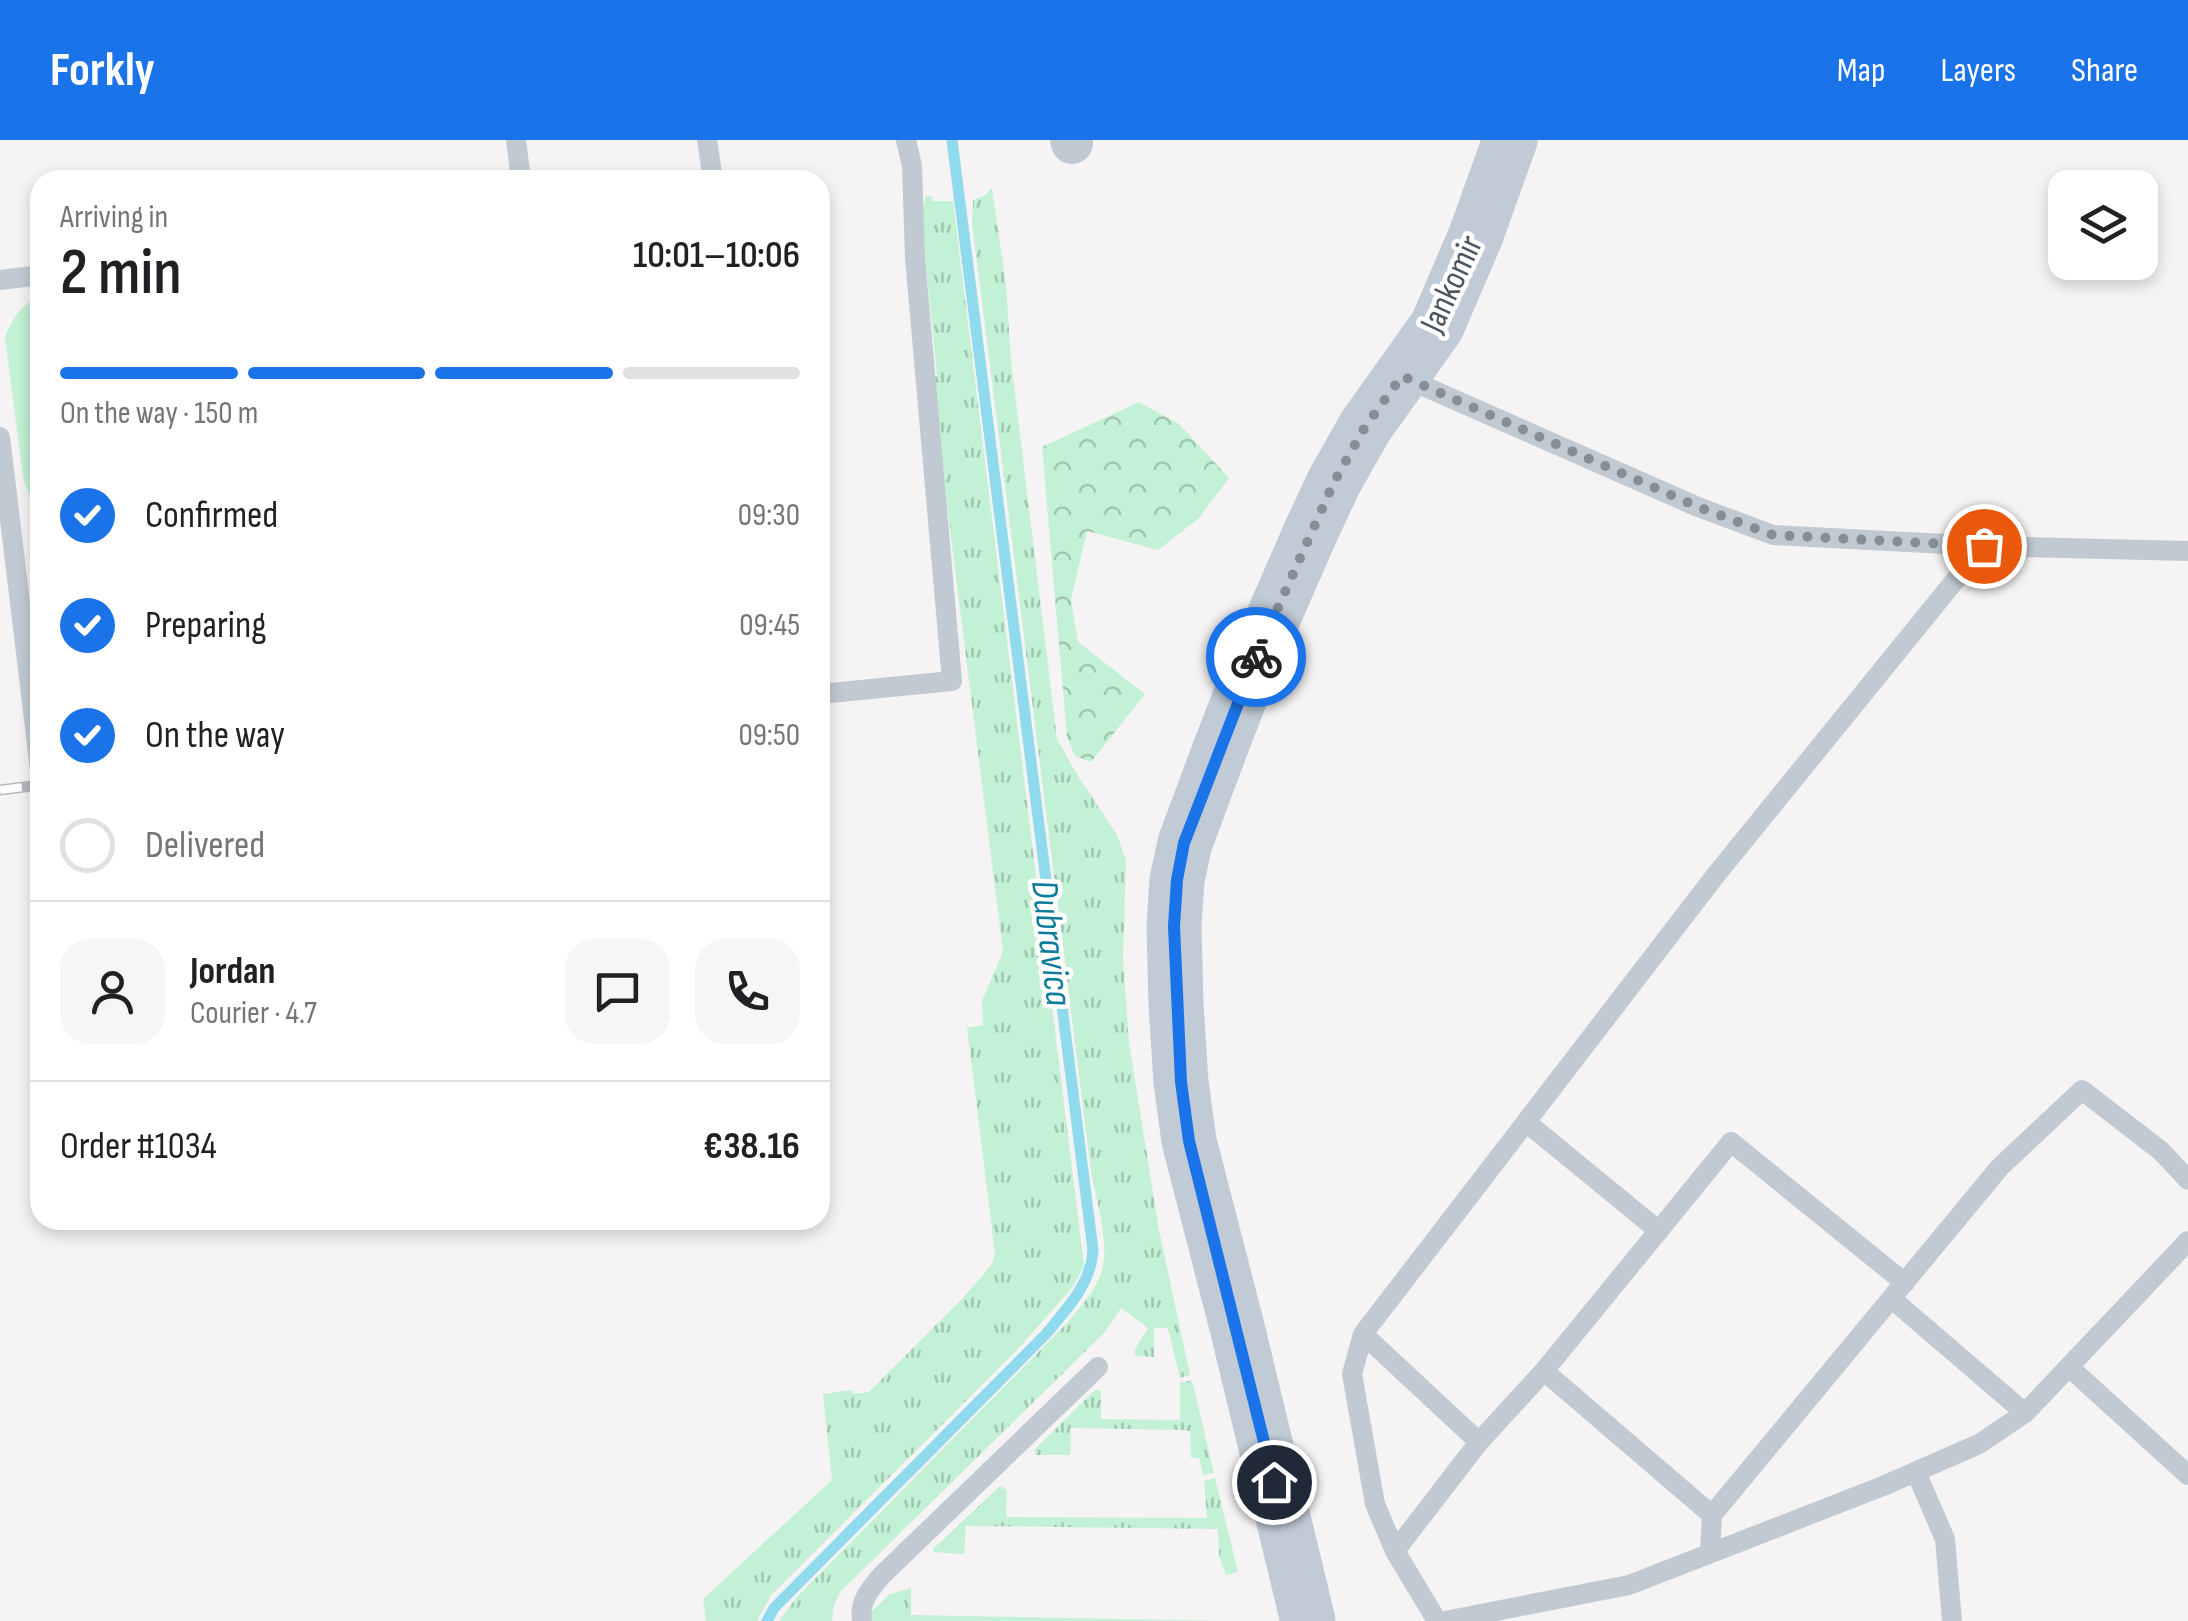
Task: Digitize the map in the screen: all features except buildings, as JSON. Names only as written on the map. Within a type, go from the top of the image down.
[{"type":"street","name":"Jankomir","points":[[1308,1621],[1189,1141],[1176,1004],[1176,895],[1184,843],[1253,664],[1304,546],[1365,427],[1437,326],[1476,235],[1510,140]]},
{"type":"lane","points":[[516,140],[520,170]]},
{"type":"lane","points":[[707,140],[711,170]]},
{"type":"lane","points":[[830,693],[952,681],[915,258],[912,166],[906,140]]},
{"type":"lane","points":[[0,280],[30,276]]},
{"type":"lane","points":[[1402,376],[1698,507],[1773,535],[2188,551]]},
{"type":"lane","points":[[0,437],[30,686]]},
{"type":"lane","points":[[1437,1621],[1396,1551],[1375,1504],[1352,1374],[1364,1334],[1715,876],[1984,546]]},
{"type":"lane","points":[[1710,1553],[1712,1515],[2000,1167],[2082,1090],[2161,1151],[2188,1180]]},
{"type":"lane","points":[[1526,1122],[1659,1231]]},
{"type":"lane","points":[[1396,1551],[1479,1442],[1544,1371],[1731,1142],[1898,1291],[2025,1413]]},
{"type":"lane","points":[[1446,1621],[1629,1586],[1978,1444],[2025,1413],[2188,1241]]},
{"type":"lane","points":[[1364,1334],[1479,1442]]},
{"type":"lane","points":[[862,1621],[863,1598],[881,1576],[1098,1367]]},
{"type":"lane","points":[[2069,1367],[2188,1475]]},
{"type":"lane","points":[[1544,1371],[1712,1515]]},
{"type":"lane","points":[[1916,1472],[1944,1539],[1952,1621]]},
{"type":"green space","points":[[992,188],[1057,739],[1117,835],[1126,860],[1123,958],[1129,1043],[1159,1230],[1190,1375],[1180,1378],[1168,1328],[1154,1328],[1154,1357],[1136,1356],[1134,1351],[1148,1328],[1121,1308],[1104,1333],[840,1592],[832,1621],[779,1621],[797,1597],[1067,1323],[1094,1289],[1103,1265],[1104,1238],[1091,1171],[972,222],[973,200]]},
{"type":"green space","points":[[926,196],[932,196],[933,201],[953,201],[1084,1266],[1072,1288],[1016,1351],[771,1595],[757,1621],[706,1621],[703,1599],[832,1480],[823,1394],[869,1392],[963,1298],[992,1264],[995,1254],[967,1028],[983,1025],[982,1001],[1003,951],[931,378],[937,376],[921,216]]},
{"type":"green space","points":[[28,303],[30,495],[23,477],[5,337]]},
{"type":"green space","points":[[1139,402],[1179,424],[1229,478],[1199,518],[1158,550],[1087,531],[1071,600],[1078,642],[1145,694],[1091,762],[1075,756],[1067,737],[1042,447]]},
{"type":"green space","points":[[1192,1380],[1214,1473],[1203,1475],[1199,1458],[1191,1458],[1190,1431],[1181,1430],[1071,1428],[1070,1455],[1036,1455],[1034,1450],[1095,1390],[1101,1390],[1101,1419],[1180,1420],[1180,1383]]},
{"type":"green space","points":[[1215,1478],[1238,1572],[1226,1575],[1219,1556],[1218,1529],[966,1526],[964,1554],[933,1549],[1000,1486],[1007,1490],[1006,1517],[1207,1518],[1204,1481]]},
{"type":"green space","points":[[911,1588],[911,1615],[1222,1621],[869,1621],[868,1615],[890,1594]]},
{"type":"waterway","name":"Dubravica","points":[[767,1621],[774,1608],[1046,1334],[1083,1285],[1093,1250],[952,140]]},
{"type":"railway","points":[[0,790],[30,786]]},
{"type":"way so far","points":[[1256,657],[1334,482],[1365,427],[1402,376],[1698,507],[1773,535],[1984,546]]},
{"type":"route","points":[[1256,657],[1184,843],[1174,926],[1181,1082],[1189,1141],[1274,1482]]}]
